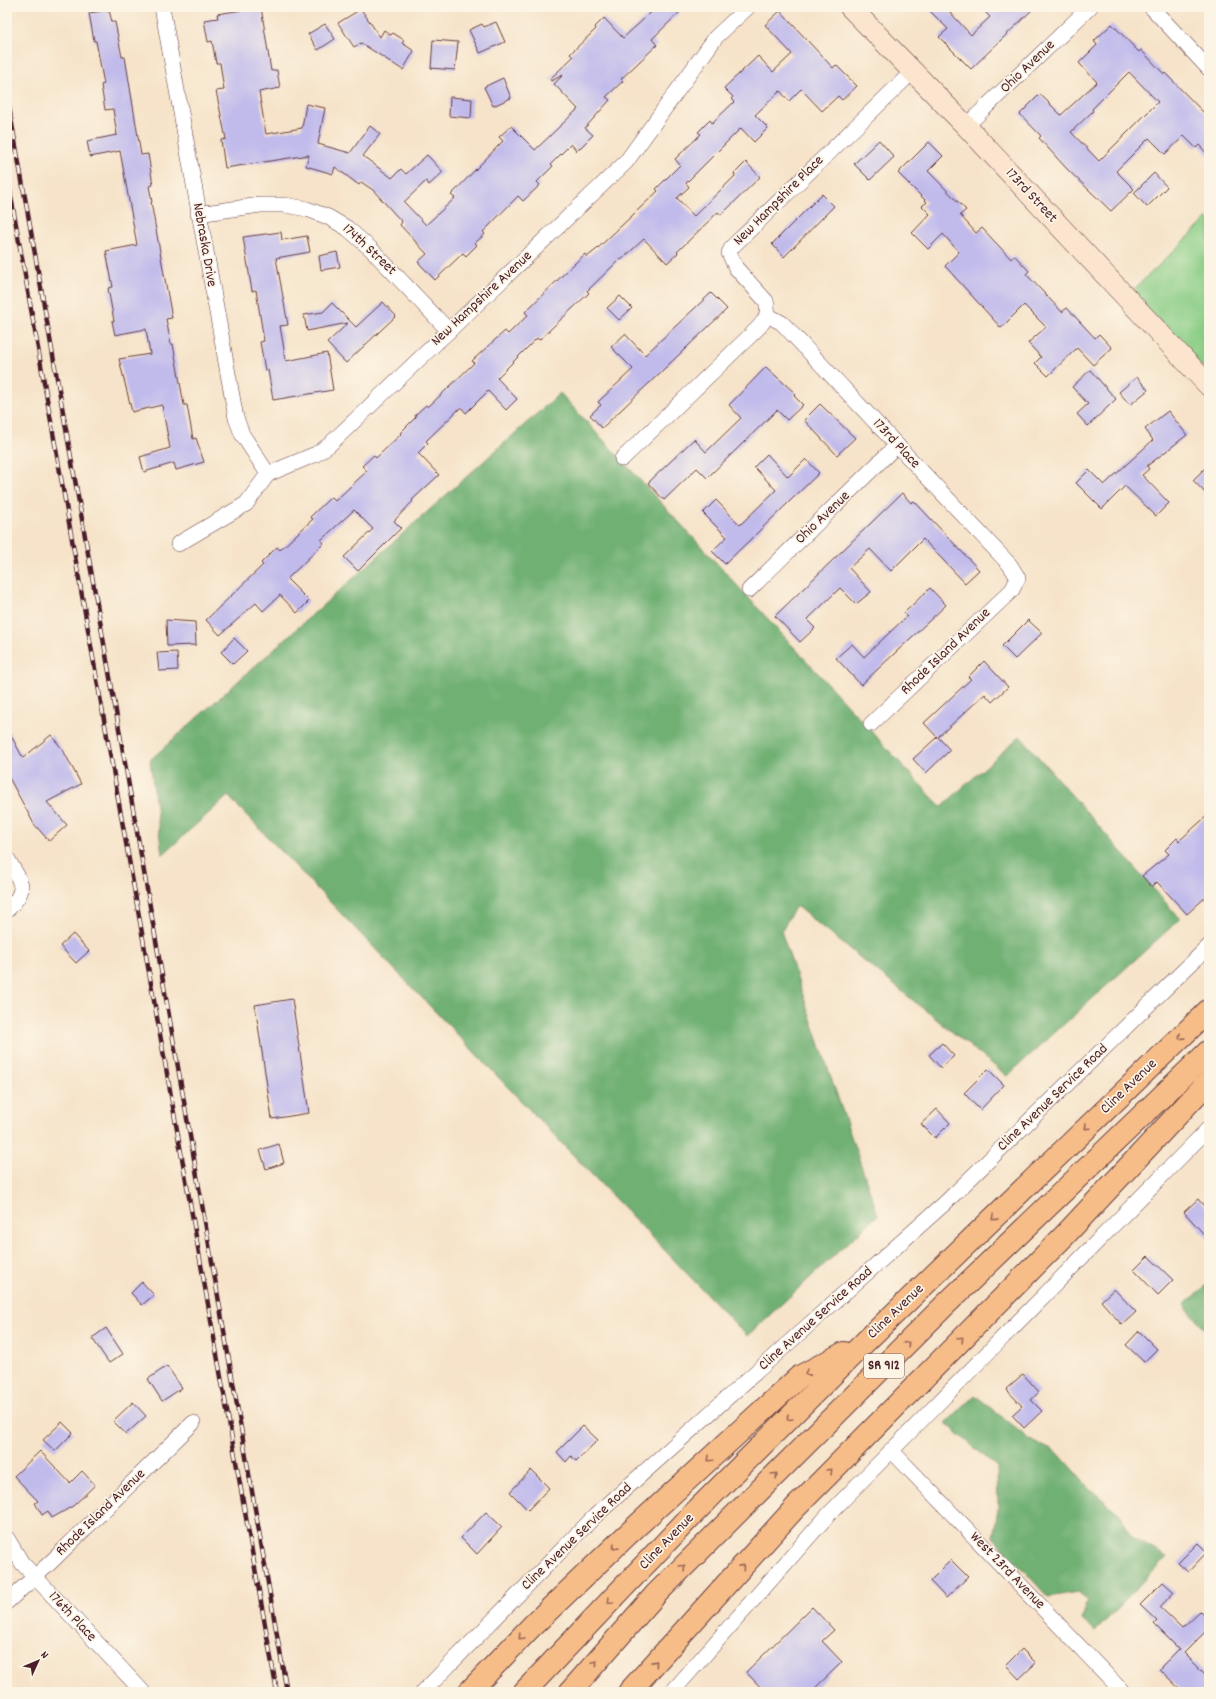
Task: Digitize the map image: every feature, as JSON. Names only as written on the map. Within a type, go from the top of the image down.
[{"type":"highway","name":"Cline Avenue","points":[[524,1692],[691,1516],[866,1341],[1209,1010]]},
{"type":"highway","name":"Cline Avenue","points":[[570,1692],[656,1594],[950,1301],[1209,1051]]},
{"type":"highway","points":[[629,1692],[795,1508],[1065,1235],[1209,1081]]},
{"type":"highway","points":[[469,1692],[560,1599],[799,1377],[866,1341]]},
{"type":"street","name":"Nebraska Drive","points":[[162,7],[198,214],[236,418],[242,434],[268,474]]},
{"type":"street","name":"New Hampshire Avenue","points":[[268,474],[316,454],[329,445],[626,162],[716,37],[748,7]]},
{"type":"street","name":"173rd Street","points":[[850,7],[966,126],[1209,386]]},
{"type":"street","name":"Ohio Avenue","points":[[966,126],[1090,7]]},
{"type":"street","points":[[1151,7],[1209,69]]},
{"type":"street","name":"New Hampshire Place","points":[[767,315],[768,308],[766,301],[732,263],[729,253],[732,247],[912,72]]},
{"type":"street","name":"174th Street","points":[[198,214],[260,205],[285,205],[307,209],[328,216],[347,228],[371,249],[449,330]]},
{"type":"street","points":[[622,460],[756,330],[767,315]]},
{"type":"street","name":"173rd Place","points":[[767,315],[782,323],[1010,565],[1018,578]]},
{"type":"street","name":"Ohio Avenue","points":[[748,590],[897,445]]},
{"type":"street","points":[[178,544],[246,504],[268,474]]},
{"type":"street","name":"Rhode Island Avenue","points":[[871,724],[1012,590],[1018,578]]},
{"type":"street","points":[[7,858],[21,884],[21,894],[7,910]]},
{"type":"street","name":"Cline Avenue Service Road","points":[[423,1692],[595,1516],[945,1203],[1209,946]]},
{"type":"street","points":[[672,1692],[774,1575],[891,1450],[1209,1128]]},
{"type":"street","name":"Rhode Island Avenue","points":[[7,1602],[51,1562],[193,1423]]},
{"type":"street","name":"West 23rd Avenue","points":[[891,1450],[1123,1692]]},
{"type":"street","name":"176th Place","points":[[7,1538],[22,1564],[143,1692]]},
{"type":"green space","points":[[1208,218],[1209,219],[1209,374],[1131,292]]},
{"type":"green space","points":[[560,393],[941,807],[1020,736],[1180,919],[1007,1076],[796,906],[781,931],[878,1215],[747,1336],[228,796],[162,855],[150,760]]},
{"type":"green space","points":[[1209,1283],[1209,1333],[1184,1305]]},
{"type":"green space","points":[[975,1395],[1030,1440],[1058,1453],[1088,1487],[1121,1515],[1131,1537],[1167,1557],[1095,1632],[1082,1619],[1088,1600],[1078,1592],[1048,1597],[993,1537],[998,1508],[997,1467],[946,1423]]},
{"type":"building","points":[[248,7],[261,7],[271,71],[277,70],[280,88],[259,92],[266,134],[302,128],[306,104],[325,108],[318,144],[350,153],[370,126],[380,134],[363,156],[392,178],[401,169],[406,174],[427,155],[443,172],[429,185],[426,181],[404,202],[426,225],[455,198],[451,195],[503,141],[499,137],[511,126],[535,150],[578,109],[554,84],[563,75],[551,81],[550,79],[573,57],[570,54],[596,29],[595,27],[604,18],[623,38],[657,7],[685,7],[652,39],[657,45],[621,79],[623,81],[606,97],[610,100],[585,128],[593,135],[577,151],[571,144],[551,164],[553,166],[537,182],[540,185],[523,201],[518,196],[483,232],[485,234],[475,243],[477,245],[466,256],[463,253],[435,280],[418,262],[427,254],[400,225],[402,222],[373,190],[361,182],[359,185],[335,167],[333,174],[306,166],[309,155],[225,168],[221,140],[226,139],[216,91],[224,90],[220,63],[216,63],[212,41],[208,42],[204,20],[218,18],[217,14],[249,9]]},
{"type":"building","points":[[926,7],[945,7],[971,35],[990,17],[980,7],[1035,7],[971,69],[939,37],[948,29]]},
{"type":"building","points":[[361,9],[380,37],[384,30],[391,35],[393,33],[404,40],[402,43],[414,51],[403,70],[361,43],[354,47],[338,23]]},
{"type":"building","points":[[109,10],[112,22],[115,22],[122,57],[125,57],[141,155],[148,154],[153,185],[149,186],[151,202],[172,318],[166,319],[171,344],[173,344],[184,405],[187,405],[193,439],[196,438],[204,462],[176,470],[174,463],[144,472],[140,457],[170,448],[162,405],[132,412],[119,359],[150,354],[146,329],[115,335],[112,321],[114,321],[108,288],[113,287],[106,251],[137,245],[120,151],[90,157],[87,141],[117,135],[113,109],[105,110],[101,85],[104,84],[89,13]]},
{"type":"building","points":[[780,11],[833,68],[836,65],[857,86],[842,100],[838,96],[822,111],[801,89],[789,101],[780,91],[755,115],[768,128],[754,142],[741,128],[686,183],[689,187],[677,198],[694,216],[735,176],[734,174],[746,162],[760,177],[721,215],[718,212],[667,263],[644,239],[621,260],[620,259],[587,291],[589,293],[539,340],[537,338],[497,378],[517,399],[506,410],[488,391],[466,413],[461,407],[426,441],[428,443],[418,453],[439,475],[412,500],[413,501],[394,521],[401,528],[358,571],[344,557],[373,529],[354,510],[321,540],[324,543],[287,579],[309,601],[297,613],[280,595],[263,611],[256,603],[220,635],[206,620],[263,565],[261,563],[277,547],[280,550],[313,519],[310,517],[331,497],[335,501],[367,471],[362,466],[374,455],[376,458],[401,434],[400,433],[416,417],[415,415],[426,405],[428,407],[474,363],[472,361],[505,331],[508,334],[528,315],[525,312],[573,265],[585,254],[587,257],[597,249],[658,191],[656,189],[680,165],[675,159],[701,134],[698,132],[710,120],[712,123],[734,102],[731,99],[733,97],[724,88],[758,56],[773,72],[792,54],[765,25]]},
{"type":"building","points":[[496,22],[505,42],[480,53],[469,30],[482,24],[484,27]]},
{"type":"building","points":[[325,24],[335,39],[318,50],[308,34]]},
{"type":"building","points":[[1112,24],[1139,52],[1141,50],[1164,74],[1165,73],[1209,118],[1209,156],[1199,145],[1196,148],[1184,136],[1165,154],[1149,138],[1116,171],[1134,189],[1111,211],[1066,168],[1039,138],[1041,136],[1020,114],[1040,94],[1061,115],[1097,82],[1079,63],[1097,45],[1094,41]],"holes":[[[1129,72],[1158,102],[1099,161],[1071,132],[1093,111],[1092,109]]]},
{"type":"building","points":[[433,40],[458,42],[455,70],[431,68]]},
{"type":"building","points":[[503,78],[511,98],[493,106],[484,87]]},
{"type":"building","points":[[450,97],[472,99],[471,118],[449,116]]},
{"type":"building","points":[[879,140],[894,157],[870,180],[854,164]]},
{"type":"building","points":[[929,142],[943,156],[928,171],[966,210],[960,215],[976,233],[982,228],[1011,259],[1014,255],[1029,271],[1026,274],[1062,312],[1067,308],[1095,338],[1099,334],[1112,348],[1093,365],[1077,348],[1048,376],[1035,363],[1041,357],[1028,343],[1046,327],[1024,305],[1001,328],[945,266],[959,252],[943,234],[928,249],[912,233],[930,214],[922,206],[927,202],[898,173]]},
{"type":"building","points":[[1154,173],[1167,187],[1147,207],[1134,193]]},
{"type":"building","points":[[822,194],[834,206],[784,257],[772,244]]},
{"type":"building","points":[[281,232],[282,240],[307,236],[310,252],[276,258],[288,325],[280,326],[286,361],[327,353],[333,390],[273,400],[268,370],[265,370],[260,342],[264,341],[256,290],[252,291],[243,237]]},
{"type":"building","points":[[337,252],[340,267],[321,270],[319,256]]},
{"type":"building","points":[[711,293],[727,309],[602,428],[590,415],[601,405],[598,402],[633,369],[611,347],[625,334],[645,355]]},
{"type":"building","points":[[620,296],[632,308],[619,320],[607,308]]},
{"type":"building","points":[[383,302],[396,316],[346,363],[327,343],[348,323],[307,331],[304,315],[323,312],[332,303],[356,327]]},
{"type":"building","points":[[766,367],[796,394],[794,396],[803,405],[787,420],[777,410],[707,478],[697,468],[664,500],[648,483],[694,439],[706,452],[741,418],[729,405]]},
{"type":"building","points":[[1090,370],[1116,399],[1088,426],[1077,414],[1088,404],[1072,387]]},
{"type":"building","points":[[1137,377],[1148,390],[1130,405],[1119,392]]},
{"type":"building","points":[[820,404],[855,438],[837,455],[804,420]]},
{"type":"building","points":[[1168,411],[1187,435],[1147,466],[1149,469],[1142,475],[1169,503],[1156,516],[1125,486],[1102,509],[1076,483],[1089,470],[1104,485],[1153,440],[1145,429]]},
{"type":"building","points":[[767,454],[788,477],[806,459],[819,473],[725,564],[712,551],[727,537],[703,513],[716,500],[740,525],[776,490],[754,467]]},
{"type":"building","points":[[1209,464],[1209,497],[1193,480]]},
{"type":"building","points":[[902,493],[911,503],[914,501],[979,570],[965,583],[923,539],[891,571],[870,549],[849,568],[871,592],[856,604],[840,588],[807,620],[815,628],[800,642],[775,616]]},
{"type":"building","points":[[930,588],[946,605],[861,685],[836,658],[852,644],[864,657],[907,616],[904,613]]},
{"type":"building","points":[[166,620],[195,622],[196,645],[167,646]]},
{"type":"building","points":[[1028,620],[1042,633],[1015,659],[1002,646]]},
{"type":"building","points":[[234,638],[247,651],[233,664],[221,652]]},
{"type":"building","points":[[177,652],[178,670],[159,671],[157,653]]},
{"type":"building","points":[[984,661],[1008,687],[992,702],[985,694],[938,737],[950,750],[926,773],[913,759],[937,737],[924,723],[971,679],[968,677]]},
{"type":"building","points":[[7,728],[23,758],[51,735],[63,750],[81,784],[47,802],[67,825],[49,841],[34,824],[7,774]]},
{"type":"building","points":[[1209,814],[1209,894],[1187,914],[1157,882],[1152,887],[1142,876],[1169,854],[1165,850],[1177,838],[1179,841]]},
{"type":"building","points":[[73,934],[89,951],[76,963],[60,946]]},
{"type":"building","points":[[292,999],[309,1113],[272,1119],[255,1005]]},
{"type":"building","points":[[942,1043],[954,1056],[941,1068],[929,1055]]},
{"type":"building","points":[[988,1069],[1004,1085],[980,1110],[964,1093]]},
{"type":"building","points":[[937,1109],[950,1123],[935,1138],[921,1124]]},
{"type":"building","points":[[279,1144],[284,1163],[266,1169],[260,1150]]},
{"type":"building","points":[[1198,1199],[1209,1212],[1209,1240],[1184,1212]]},
{"type":"building","points":[[1148,1256],[1173,1280],[1158,1295],[1134,1270]]},
{"type":"building","points":[[142,1282],[154,1295],[142,1305],[131,1293]]},
{"type":"building","points":[[1114,1289],[1136,1312],[1122,1325],[1101,1301]]},
{"type":"building","points":[[106,1328],[123,1354],[109,1363],[92,1338]]},
{"type":"building","points":[[1139,1331],[1157,1349],[1144,1362],[1126,1345]]},
{"type":"building","points":[[167,1366],[182,1388],[162,1401],[148,1379]]},
{"type":"building","points":[[1023,1374],[1039,1392],[1031,1400],[1042,1411],[1024,1428],[1012,1415],[1022,1406],[1006,1389]]},
{"type":"building","points":[[133,1402],[146,1416],[126,1434],[113,1421]]},
{"type":"building","points":[[62,1422],[73,1433],[55,1451],[43,1440]]},
{"type":"building","points":[[583,1426],[598,1440],[576,1461],[571,1456],[566,1462],[557,1452]]},
{"type":"building","points":[[40,1451],[70,1483],[82,1471],[95,1485],[73,1506],[52,1518],[48,1511],[42,1515],[35,1503],[38,1501],[14,1476]]},
{"type":"building","points":[[531,1470],[549,1488],[528,1510],[510,1492]]},
{"type":"building","points":[[486,1512],[502,1527],[477,1554],[461,1538]]},
{"type":"building","points":[[1198,1543],[1207,1552],[1188,1572],[1178,1563]]},
{"type":"building","points":[[951,1560],[968,1577],[946,1598],[930,1581]]},
{"type":"building","points":[[1163,1582],[1174,1592],[1160,1607],[1182,1628],[1200,1611],[1209,1620],[1209,1628],[1184,1653],[1209,1678],[1209,1692],[1183,1692],[1159,1669],[1179,1649],[1154,1624],[1157,1621],[1140,1605]]},
{"type":"building","points":[[812,1607],[834,1630],[822,1641],[842,1662],[811,1692],[765,1692],[746,1672]]},
{"type":"building","points":[[1022,1649],[1036,1663],[1019,1679],[1006,1665]]},
{"type":"railway","points":[[7,96],[287,1692]]},
{"type":"railway","points":[[7,174],[277,1692]]}]
